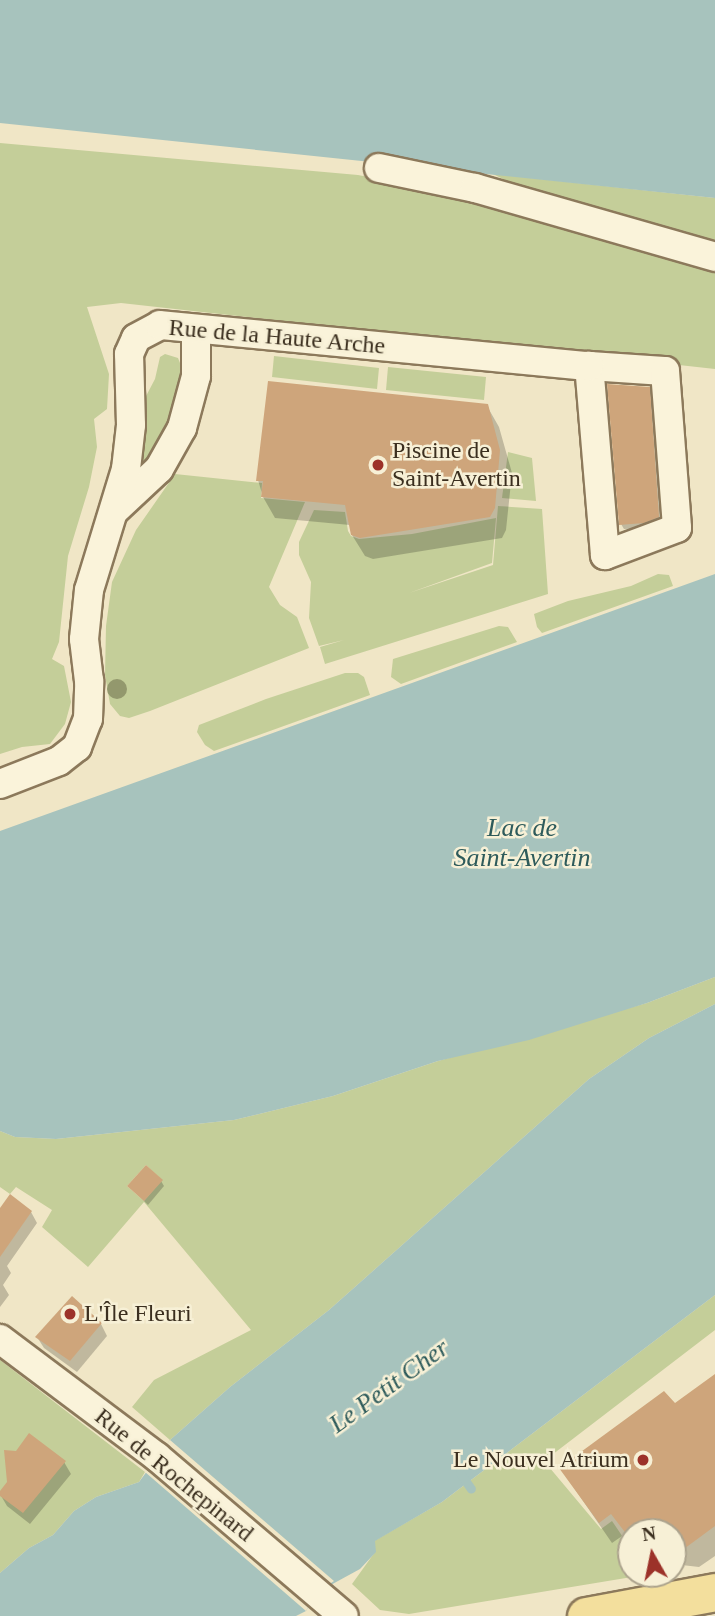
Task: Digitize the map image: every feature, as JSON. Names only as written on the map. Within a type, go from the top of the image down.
[{"type":"main road","points":[[586,1616],[715,1592]]},
{"type":"street","points":[[379,168],[475,188],[715,257]]},
{"type":"street","name":"Rue de la Haute Arche","points":[[0,784],[60,761],[77,747],[89,719],[89,681],[84,639],[89,590],[126,469],[131,425],[129,354],[136,338],[160,325],[665,371],[677,528],[606,555],[589,366]]},
{"type":"street","points":[[115,510],[159,469],[182,428],[196,376],[196,329]]},
{"type":"street","name":"Rue de Rochepinard","points":[[0,1339],[157,1457],[344,1616]]},
{"type":"green space","points":[[0,143],[358,175],[470,197],[715,264],[715,369],[121,303],[87,307],[109,374],[107,409],[94,419],[97,447],[89,487],[68,556],[59,642],[52,659],[64,666],[71,702],[65,724],[50,744],[22,747],[0,754]]},
{"type":"green space","points":[[493,174],[715,198],[715,240],[525,190]]},
{"type":"green space","points":[[165,354],[178,358],[184,373],[183,387],[158,453],[140,471],[145,398],[155,379],[160,357]]},
{"type":"green space","points":[[274,356],[379,368],[377,389],[272,377]]},
{"type":"green space","points":[[388,367],[486,377],[484,400],[386,390]]},
{"type":"green space","points":[[508,452],[532,458],[536,501],[502,498]]},
{"type":"green space","points":[[175,474],[262,483],[261,498],[305,502],[269,587],[280,605],[297,617],[309,648],[129,718],[120,716],[110,704],[105,675],[106,626],[112,582],[136,530]]},
{"type":"green space","points":[[498,506],[542,509],[548,594],[325,664],[320,647],[344,640],[319,646],[309,618],[311,582],[299,555],[299,542],[314,510],[345,512],[348,531],[351,536],[359,539],[412,534],[496,518],[492,563],[409,593],[493,565]]},
{"type":"green space","points":[[658,574],[669,575],[673,586],[542,633],[537,627],[534,614],[568,601],[631,586]]},
{"type":"green space","points":[[499,626],[508,627],[517,642],[401,684],[391,677],[393,659]]},
{"type":"green space","points":[[345,673],[358,673],[364,677],[370,695],[214,751],[205,745],[197,732],[199,725]]},
{"type":"green space","points":[[715,977],[715,1004],[649,1038],[589,1079],[329,1310],[230,1387],[170,1440],[132,1407],[154,1380],[251,1330],[144,1202],[88,1267],[42,1227],[52,1210],[16,1187],[10,1194],[0,1187],[0,1131],[15,1137],[56,1139],[234,1120],[333,1096],[438,1061],[647,1003]],"holes":[[[146,1165],[162,1180],[144,1201],[127,1186]]]},
{"type":"green space","points":[[715,1295],[715,1330],[544,1461],[601,1529],[612,1521],[617,1528],[617,1579],[409,1614],[380,1610],[352,1584],[375,1552],[374,1541],[442,1502]]},
{"type":"green space","points":[[0,1360],[145,1472],[139,1482],[96,1497],[74,1511],[53,1535],[29,1548],[0,1573]]},
{"type":"water","points":[[0,0],[715,0],[715,198],[0,123]]},
{"type":"water","name":"Lac de Saint-Avertin","points":[[715,574],[715,977],[647,1003],[529,1040],[438,1061],[333,1096],[234,1120],[56,1139],[15,1137],[0,1131],[0,831]]},
{"type":"water","name":"Le Petit Cher","points":[[715,1004],[715,1295],[442,1502],[375,1541],[376,1552],[360,1569],[316,1593],[306,1611],[296,1616],[0,1616],[0,1573],[29,1548],[53,1535],[74,1511],[96,1497],[139,1482],[170,1440],[230,1387],[329,1310],[589,1079],[649,1038]]},
{"type":"pier","points":[[170,1440],[334,1581],[316,1593],[306,1611],[145,1472]]},
{"type":"building","name":"Piscine de Saint-Avertin","points":[[268,381],[488,404],[500,450],[495,508],[490,517],[360,538],[351,535],[345,505],[261,497],[263,481],[256,481]]},
{"type":"building","points":[[607,384],[650,387],[659,517],[644,523],[619,525]]},
{"type":"building","points":[[146,1165],[163,1180],[144,1201],[127,1186]]},
{"type":"building","points":[[10,1194],[32,1211],[0,1257],[0,1208]]},
{"type":"building","name":"L'Île Fleuri","points":[[72,1296],[102,1323],[70,1361],[35,1337]]},
{"type":"building","name":"Le Nouvel Atrium","points":[[715,1374],[715,1526],[687,1547],[687,1518],[617,1518],[617,1522],[611,1514],[599,1523],[559,1468],[664,1391],[675,1403]]},
{"type":"building","points":[[29,1433],[66,1461],[23,1513],[0,1496],[0,1491],[7,1482],[4,1450],[16,1451]]},
{"type":"waterway","points":[[460,1473],[471,1489]]},
{"type":"place","name":"Piscine de Saint-Avertin","points":[[378,465]]},
{"type":"place","name":"L'Île Fleuri","points":[[70,1314]]},
{"type":"place","name":"Le Nouvel Atrium","points":[[643,1460]]}]
